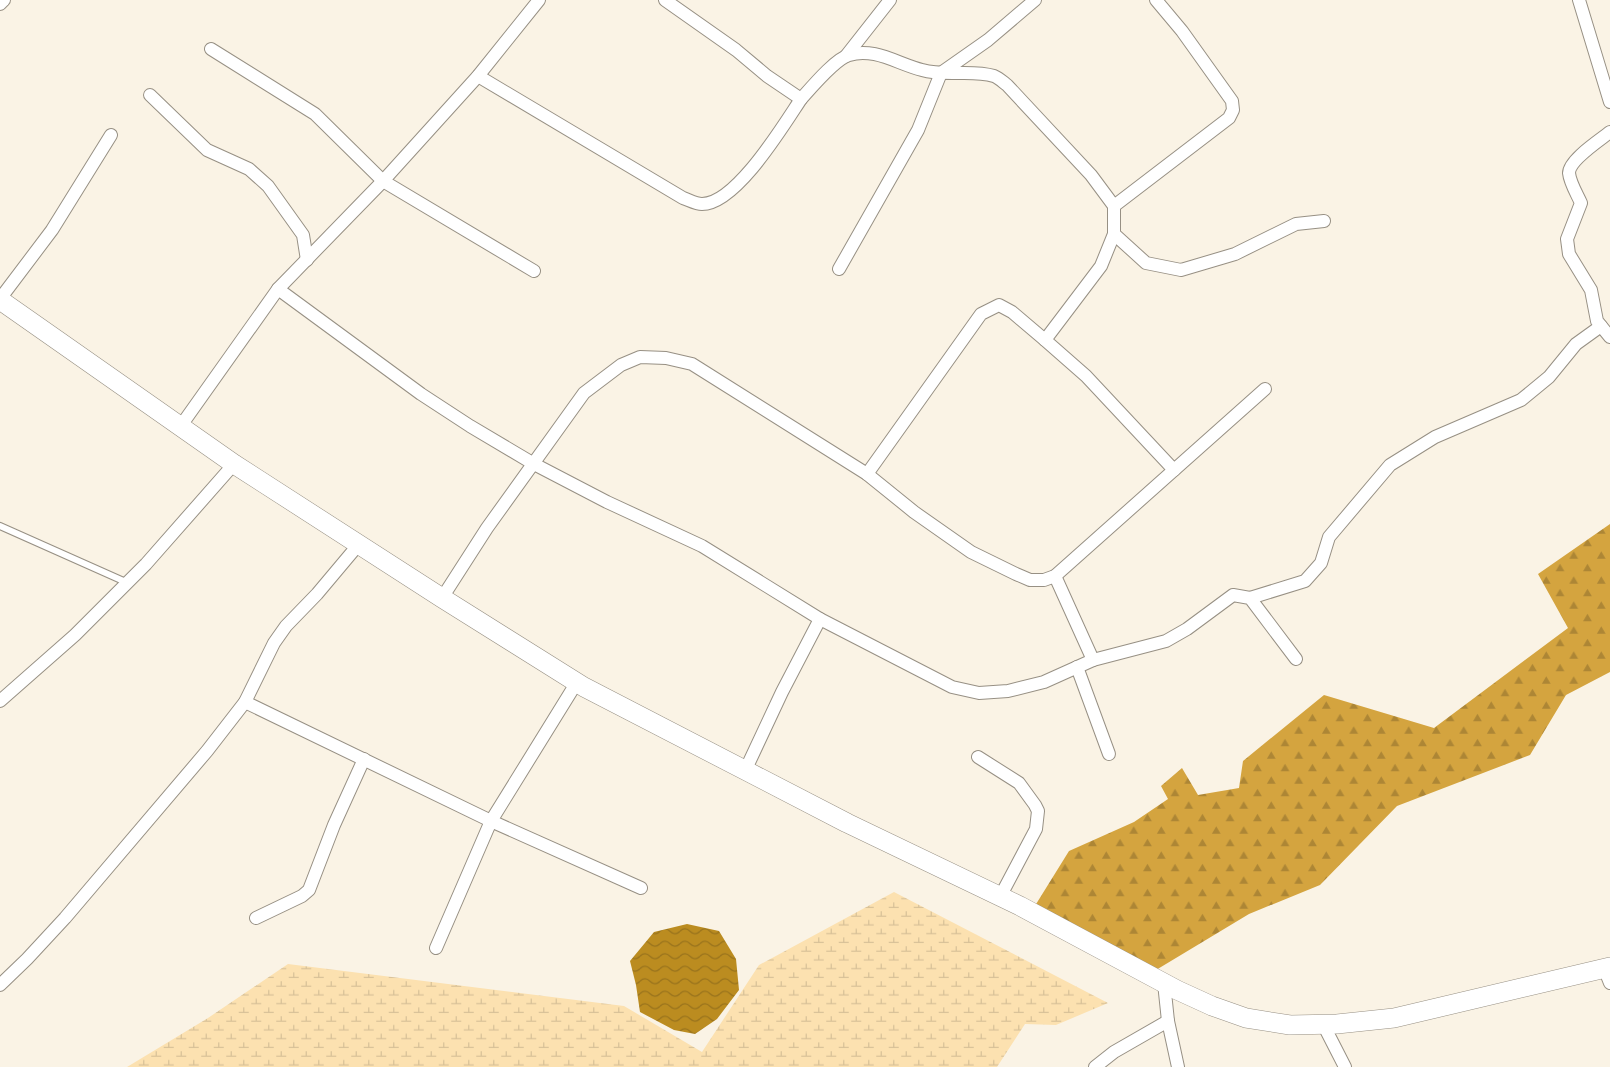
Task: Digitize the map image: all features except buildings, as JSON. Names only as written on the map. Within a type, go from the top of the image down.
[{"type":"street","points":[[0,4],[4,0]]},
{"type":"street","points":[[180,427],[278,289],[383,181],[478,76],[539,0]]},
{"type":"street","points":[[665,0],[801,99]]},
{"type":"street","points":[[478,76],[684,198],[701,204],[712,202],[728,193],[752,168],[801,99],[846,56],[890,0]]},
{"type":"street","points":[[839,269],[918,130],[941,73],[988,40],[1035,0]]},
{"type":"street","points":[[1114,206],[1220,126],[1229,118],[1233,110],[1232,101],[1212,72],[1156,0]]},
{"type":"street","points":[[1579,0],[1610,102]]},
{"type":"street","points":[[211,49],[309,110],[332,129],[383,181],[534,271]]},
{"type":"street","points":[[846,56],[861,52],[896,60],[922,70],[996,76],[1007,85],[1091,175],[1114,206],[1114,234],[1101,266],[1045,340]]},
{"type":"street","points":[[150,95],[207,150],[249,169],[268,186],[303,235],[307,260]]},
{"type":"street","points":[[1610,132],[1570,166],[1569,175],[1580,203],[1567,239],[1568,254],[1590,290],[1598,321],[1610,338]]},
{"type":"street","points":[[111,135],[52,230],[0,300],[234,464],[442,598],[577,682],[633,714],[847,823],[1000,897],[1164,983],[1212,1006],[1246,1018],[1290,1025],[1394,1018],[1608,973]]},
{"type":"street","points":[[1114,234],[1146,263],[1182,270],[1235,254],[1296,224],[1324,221]]},
{"type":"street","points":[[278,289],[422,394],[470,426],[534,464],[607,502],[702,546],[820,619],[952,687],[980,693],[1008,691],[1044,682],[1093,660],[1166,641],[1188,629],[1233,595],[1250,598],[1305,580],[1321,563],[1329,537],[1390,465],[1436,437],[1521,400],[1548,377],[1576,344],[1601,326]]},
{"type":"street","points":[[867,474],[981,314],[999,305],[1012,312],[1086,376],[1174,470]]},
{"type":"street","points":[[442,598],[487,528],[584,393],[621,365],[640,357],[666,358],[692,364],[867,474],[914,512],[971,552],[1030,580],[1044,580],[1055,576],[1264,389]]},
{"type":"street","points":[[0,700],[75,635],[128,583],[234,464]]},
{"type":"street","points":[[0,984],[26,960],[65,918],[207,751],[245,702],[274,643],[286,626],[359,544]]},
{"type":"street","points":[[1055,576],[1093,660]]},
{"type":"street","points":[[1250,598],[1296,659]]},
{"type":"street","points":[[745,770],[782,692],[820,619]]},
{"type":"street","points":[[1077,667],[1109,754]]},
{"type":"street","points":[[436,948],[491,821],[577,682]]},
{"type":"street","points":[[245,702],[491,821],[640,888]]},
{"type":"street","points":[[978,757],[1019,783],[1038,811],[1036,829],[1000,897]]},
{"type":"street","points":[[256,918],[302,896],[309,890],[334,825],[364,759]]},
{"type":"street","points":[[1164,983],[1168,1021],[1178,1067]]},
{"type":"street","points":[[1095,1067],[1114,1052],[1168,1021]]},
{"type":"street","points":[[1323,1024],[1345,1067]]},
{"type":"lane","points":[[0,526],[128,583]]},
{"type":"green space","points":[[1610,524],[1610,672],[1566,695],[1530,755],[1397,806],[1320,885],[1249,914],[1156,970],[1033,909],[1069,851],[1134,822],[1168,799],[1161,786],[1182,768],[1198,795],[1239,788],[1243,761],[1324,695],[1434,728],[1568,628],[1538,574]]},
{"type":"green space","points":[[894,892],[1108,1003],[1056,1025],[1025,1024],[997,1067],[127,1067],[208,1018],[288,964],[624,1006],[702,1052],[759,965]]},
{"type":"water","points":[[687,924],[719,931],[736,959],[739,990],[717,1019],[695,1034],[674,1030],[640,1012],[630,961],[654,932]]}]
